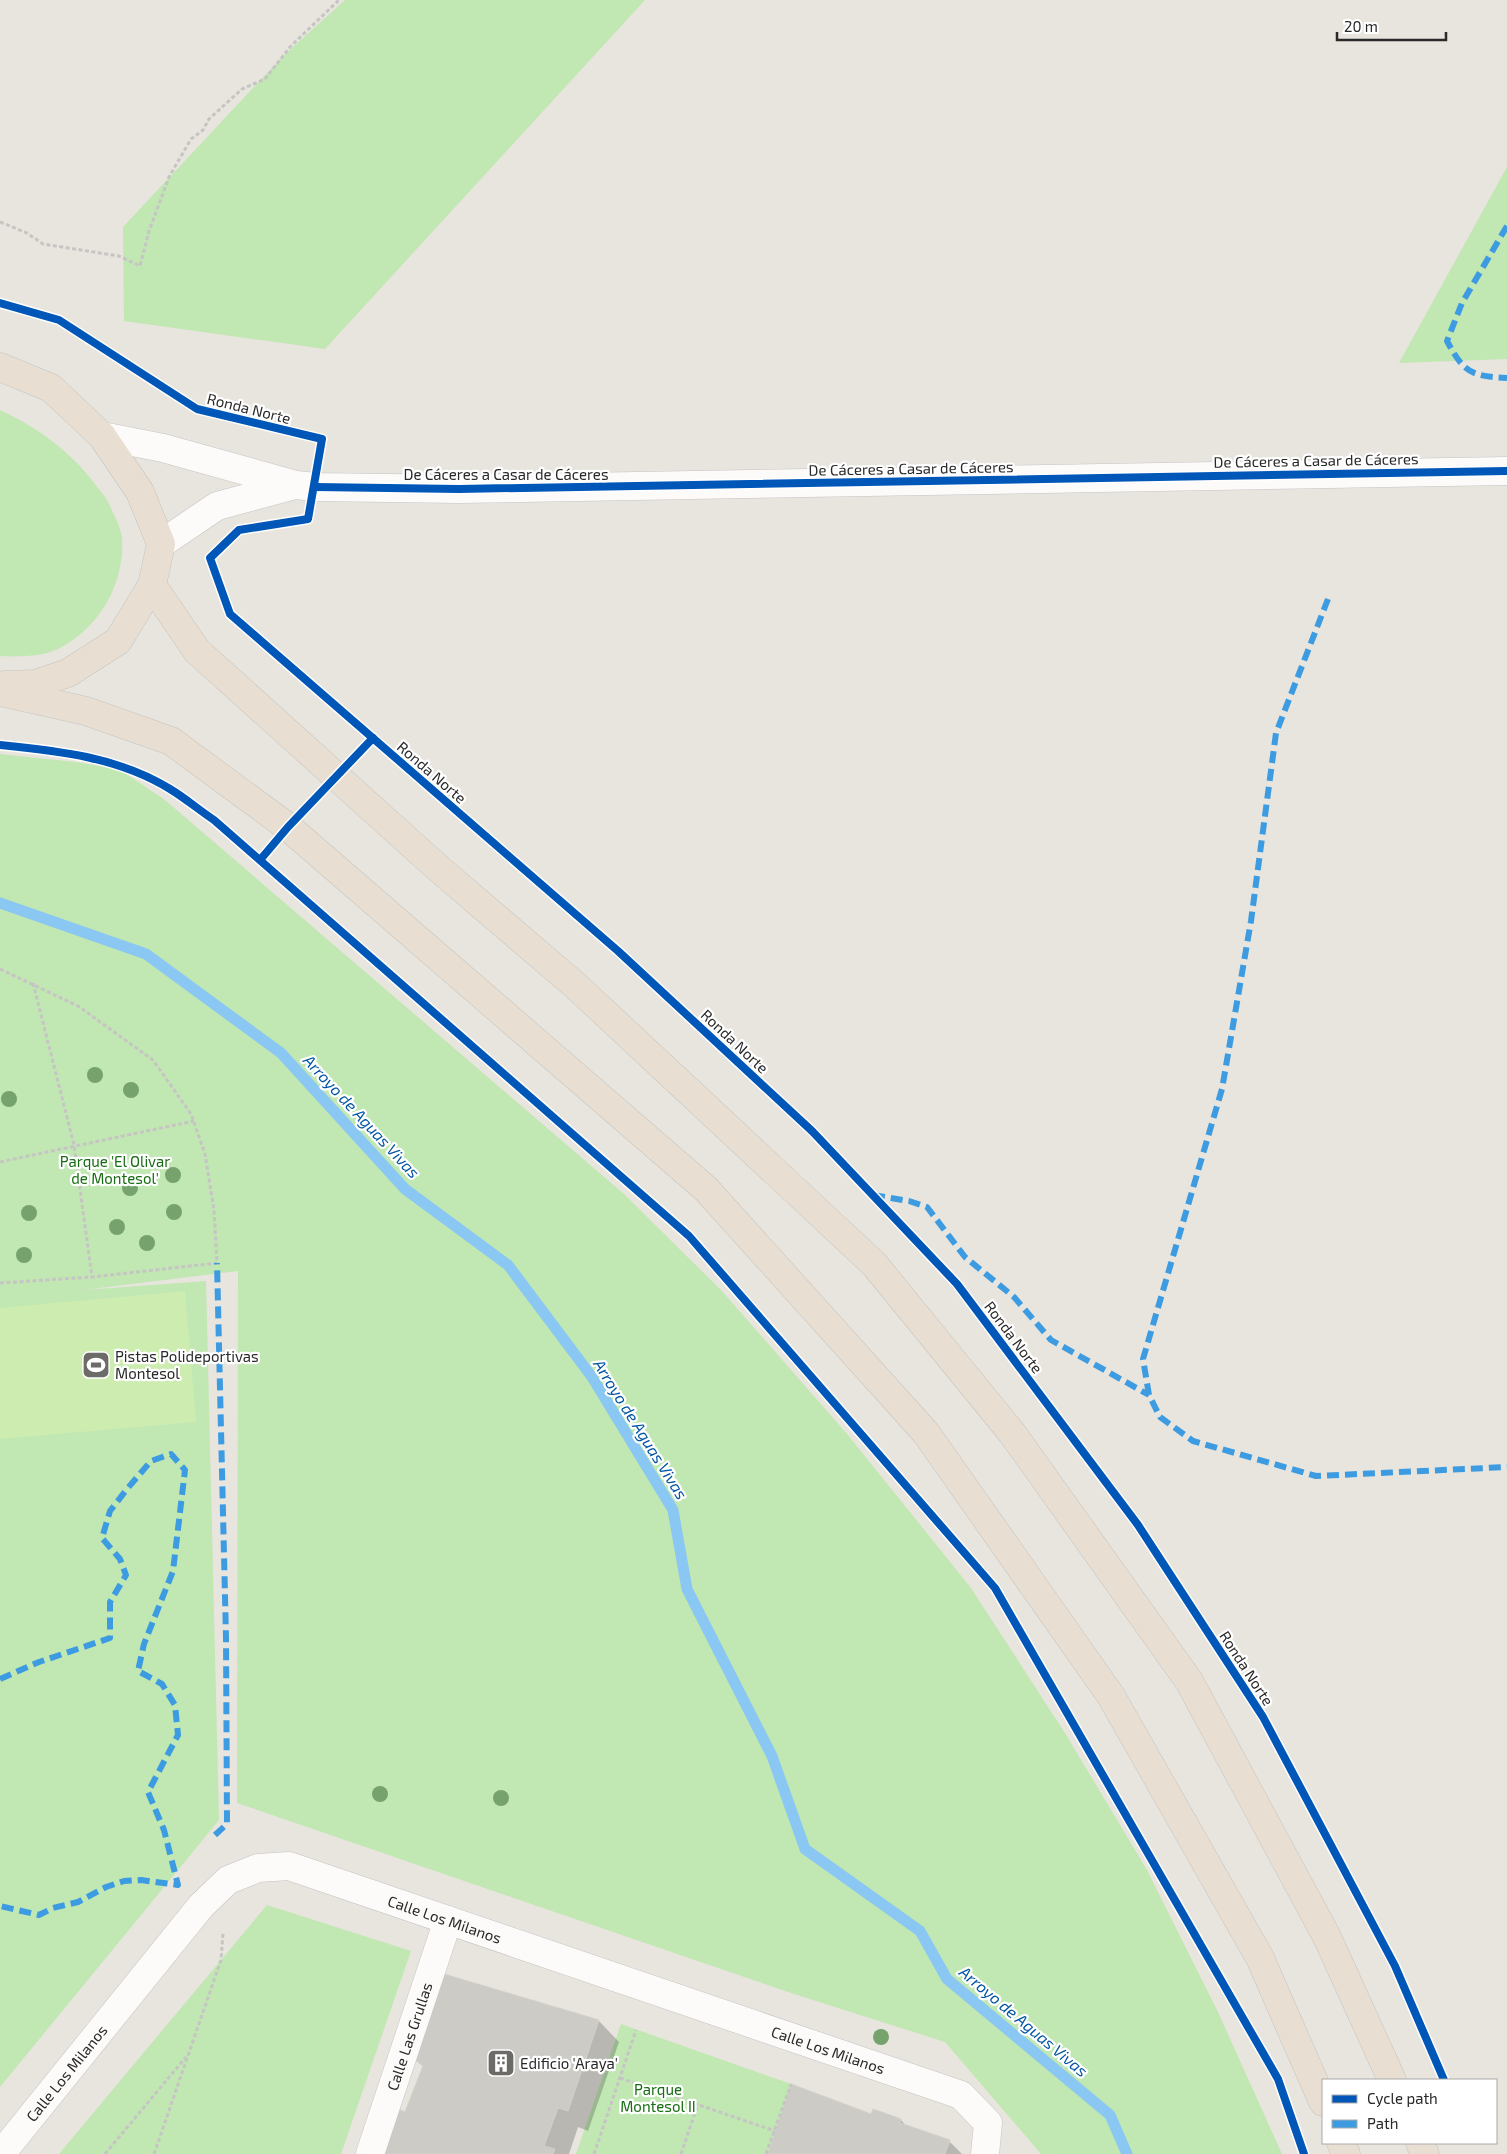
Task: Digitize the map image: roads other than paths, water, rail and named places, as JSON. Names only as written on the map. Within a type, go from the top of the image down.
[{"type":"highway","points":[[0,367],[51,388],[102,436],[140,492],[161,544],[152,585],[118,641],[68,673],[35,684],[0,685]]},
{"type":"highway","points":[[152,585],[197,651],[438,868],[576,986],[874,1264],[1012,1433],[1189,1681],[1327,1937],[1392,2079]]},
{"type":"highway","points":[[0,692],[86,711],[171,741],[288,827],[706,1189],[926,1433],[1111,1696],[1260,1958],[1322,2100]]},
{"type":"street","points":[[102,436],[163,448],[305,486]]},
{"type":"street","name":"De Cáceres a Casar de Cáceres","points":[[305,486],[479,489],[1507,471]]},
{"type":"street","points":[[161,544],[217,506],[305,486]]},
{"type":"street","name":"Calle Los Milanos","points":[[1,2154],[201,1906],[228,1880],[258,1868],[289,1866],[961,2095],[988,2123],[985,2154]]},
{"type":"street","name":"Calle Las Grullas","points":[[370,2154],[448,1920]]},
{"type":"waterway","name":"Arroyo de Aguas Vivas","points":[[0,903],[146,954],[281,1053],[405,1189],[508,1265],[592,1377],[673,1510],[687,1589],[772,1756],[805,1849],[920,1931],[947,1979],[1110,2115],[1127,2154]]},
{"type":"place","name":"Pistas Polideportivas Montesol","points":[[96,1365]]},
{"type":"place","name":"Edificio 'Araya'","points":[[501,2063]]},
{"type":"park label","name":"Parque 'El Olivar de Montesol'","points":[[115,1170]]},
{"type":"park label","name":"Parque Montesol II","points":[[658,2098]]}]
